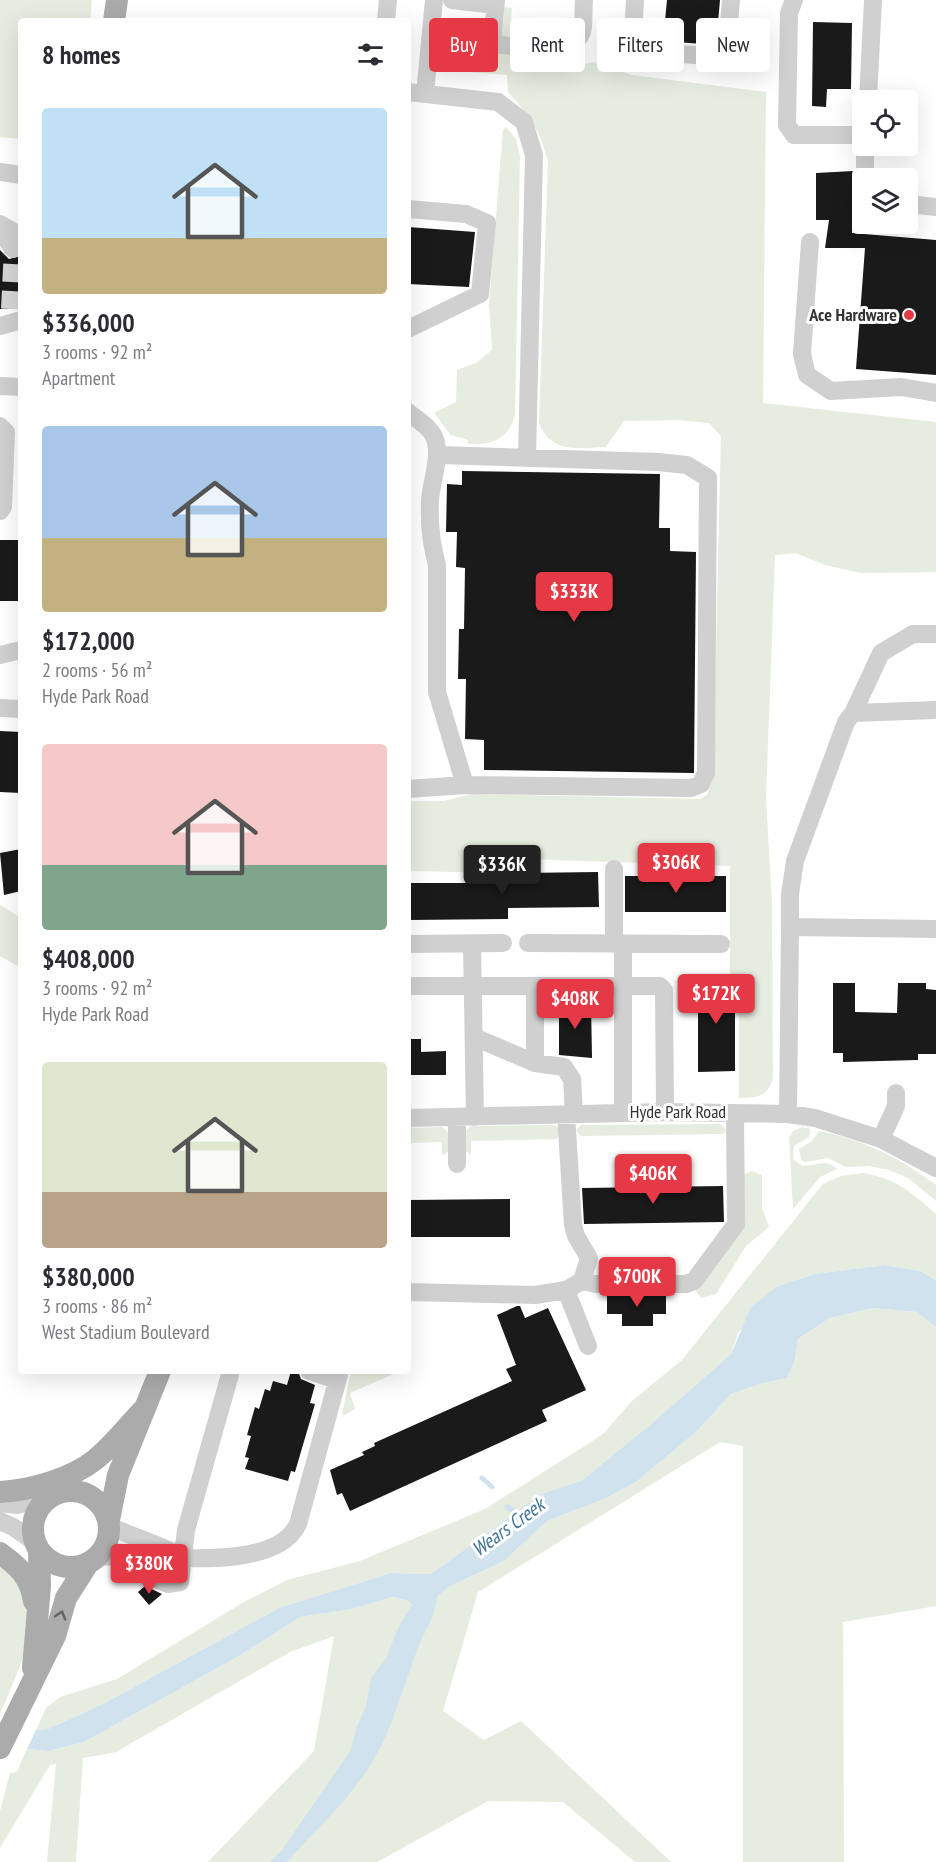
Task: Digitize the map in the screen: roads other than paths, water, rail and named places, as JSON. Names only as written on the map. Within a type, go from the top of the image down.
[{"type":"main road","points":[[114,18],[117,0]]},
{"type":"main road","points":[[0,1748],[55,1636],[66,1598],[108,1540],[116,1481],[159,1374]]},
{"type":"main road","points":[[77,1491],[106,1467],[142,1411]]},
{"type":"main road","points":[[0,1492],[55,1480],[81,1468],[96,1459],[142,1411]]},
{"type":"main road","points":[[30,1688],[36,1649],[37,1547],[33,1521],[37,1511],[51,1497],[68,1491],[77,1491],[97,1501],[109,1523]]},
{"type":"main road","points":[[37,1547],[49,1561],[61,1566],[74,1568],[92,1561]]},
{"type":"main road","points":[[0,1553],[22,1570],[28,1579],[37,1615]]},
{"type":"street","points":[[386,18],[388,0]]},
{"type":"street","points":[[432,18],[434,0]]},
{"type":"street","points":[[452,0],[496,3],[495,18]]},
{"type":"street","points":[[498,44],[546,48],[574,44],[582,35],[584,0]]},
{"type":"street","points":[[635,0],[632,51],[726,57],[731,0]]},
{"type":"street","points":[[794,0],[789,13],[787,125],[794,135],[852,135]]},
{"type":"street","points":[[868,90],[873,0]]},
{"type":"street","points":[[429,43],[416,93],[498,102],[524,122],[534,155],[527,458]]},
{"type":"street","points":[[0,172],[18,175]]},
{"type":"street","points":[[918,205],[936,207]]},
{"type":"street","points":[[411,209],[466,214],[487,223],[480,294],[411,328]]},
{"type":"street","points":[[0,224],[17,242]]},
{"type":"street","points":[[0,231],[17,242]]},
{"type":"street","points":[[810,242],[802,354],[807,375],[831,392],[901,387],[936,393]]},
{"type":"street","points":[[0,326],[10,316]]},
{"type":"street","points":[[0,386],[18,387]]},
{"type":"street","points":[[411,415],[432,433],[439,454],[432,476],[430,509],[432,549],[437,565],[437,692],[465,785]]},
{"type":"street","points":[[0,426],[6,432],[3,507],[0,511]]},
{"type":"street","points":[[411,789],[465,785],[691,788],[701,784],[706,773],[708,477],[687,465],[658,462],[439,454]]},
{"type":"street","points":[[788,1114],[790,894],[795,861],[846,722],[853,713],[881,653],[913,634],[936,634]]},
{"type":"street","points":[[0,655],[18,651]]},
{"type":"street","points":[[0,708],[18,709]]},
{"type":"street","points":[[853,713],[936,710]]},
{"type":"street","points":[[614,869],[623,986],[623,1112]]},
{"type":"street","points":[[790,927],[936,929]]},
{"type":"street","points":[[411,944],[503,943]]},
{"type":"street","points":[[528,943],[721,944]]},
{"type":"street","points":[[457,1164],[466,1117],[474,1037],[472,944]]},
{"type":"street","points":[[411,986],[660,986],[664,990],[665,1112]]},
{"type":"street","points":[[535,986],[535,1063]]},
{"type":"street","points":[[474,1037],[535,1063],[557,1065],[569,1072],[573,1085],[570,1114],[573,1225],[576,1236],[589,1258],[582,1281]]},
{"type":"street","points":[[881,1138],[896,1106],[896,1093]]},
{"type":"street","name":"Hyde Park Road","points":[[411,1118],[623,1112],[788,1114],[815,1118],[881,1138],[936,1168]]},
{"type":"street","points":[[411,1292],[534,1294],[566,1290],[582,1281],[607,1284],[687,1284],[694,1281],[736,1224],[735,1113]]},
{"type":"street","points":[[566,1290],[588,1346]]},
{"type":"street","points":[[147,1575],[174,1585],[180,1582],[183,1574],[186,1530],[230,1374]]},
{"type":"street","points":[[92,1561],[118,1555],[159,1559],[248,1554],[285,1541],[294,1533],[339,1375]]},
{"type":"street","points":[[0,1503],[17,1505],[51,1497]]},
{"type":"street","points":[[0,1521],[13,1527],[37,1547]]},
{"type":"street","points":[[109,1523],[140,1541],[164,1547],[183,1558]]},
{"type":"water","name":"Wears Creek","points":[[885,1265],[920,1271],[936,1280],[936,1327],[917,1312],[872,1308],[830,1318],[798,1339],[795,1360],[787,1378],[759,1384],[731,1394],[697,1431],[636,1482],[604,1499],[547,1521],[504,1561],[448,1587],[437,1597],[434,1612],[416,1653],[393,1718],[371,1765],[344,1801],[287,1862],[270,1862],[282,1850],[351,1750],[356,1729],[366,1706],[371,1678],[386,1658],[399,1626],[412,1605],[409,1601],[393,1597],[351,1609],[300,1617],[239,1656],[84,1742],[48,1751],[27,1749],[36,1730],[48,1729],[103,1704],[279,1608],[391,1573],[431,1574],[541,1494],[581,1481],[650,1425],[731,1354],[751,1307],[778,1286],[815,1274]]},
{"type":"waterway","points":[[482,1478],[492,1487]]},
{"type":"waterway","name":"Wears Creek","points":[[507,1507],[521,1515]]},
{"type":"tunnel","points":[[10,309],[13,249]]},
{"type":"place","name":"Ace Hardware","points":[[909,315]]}]
